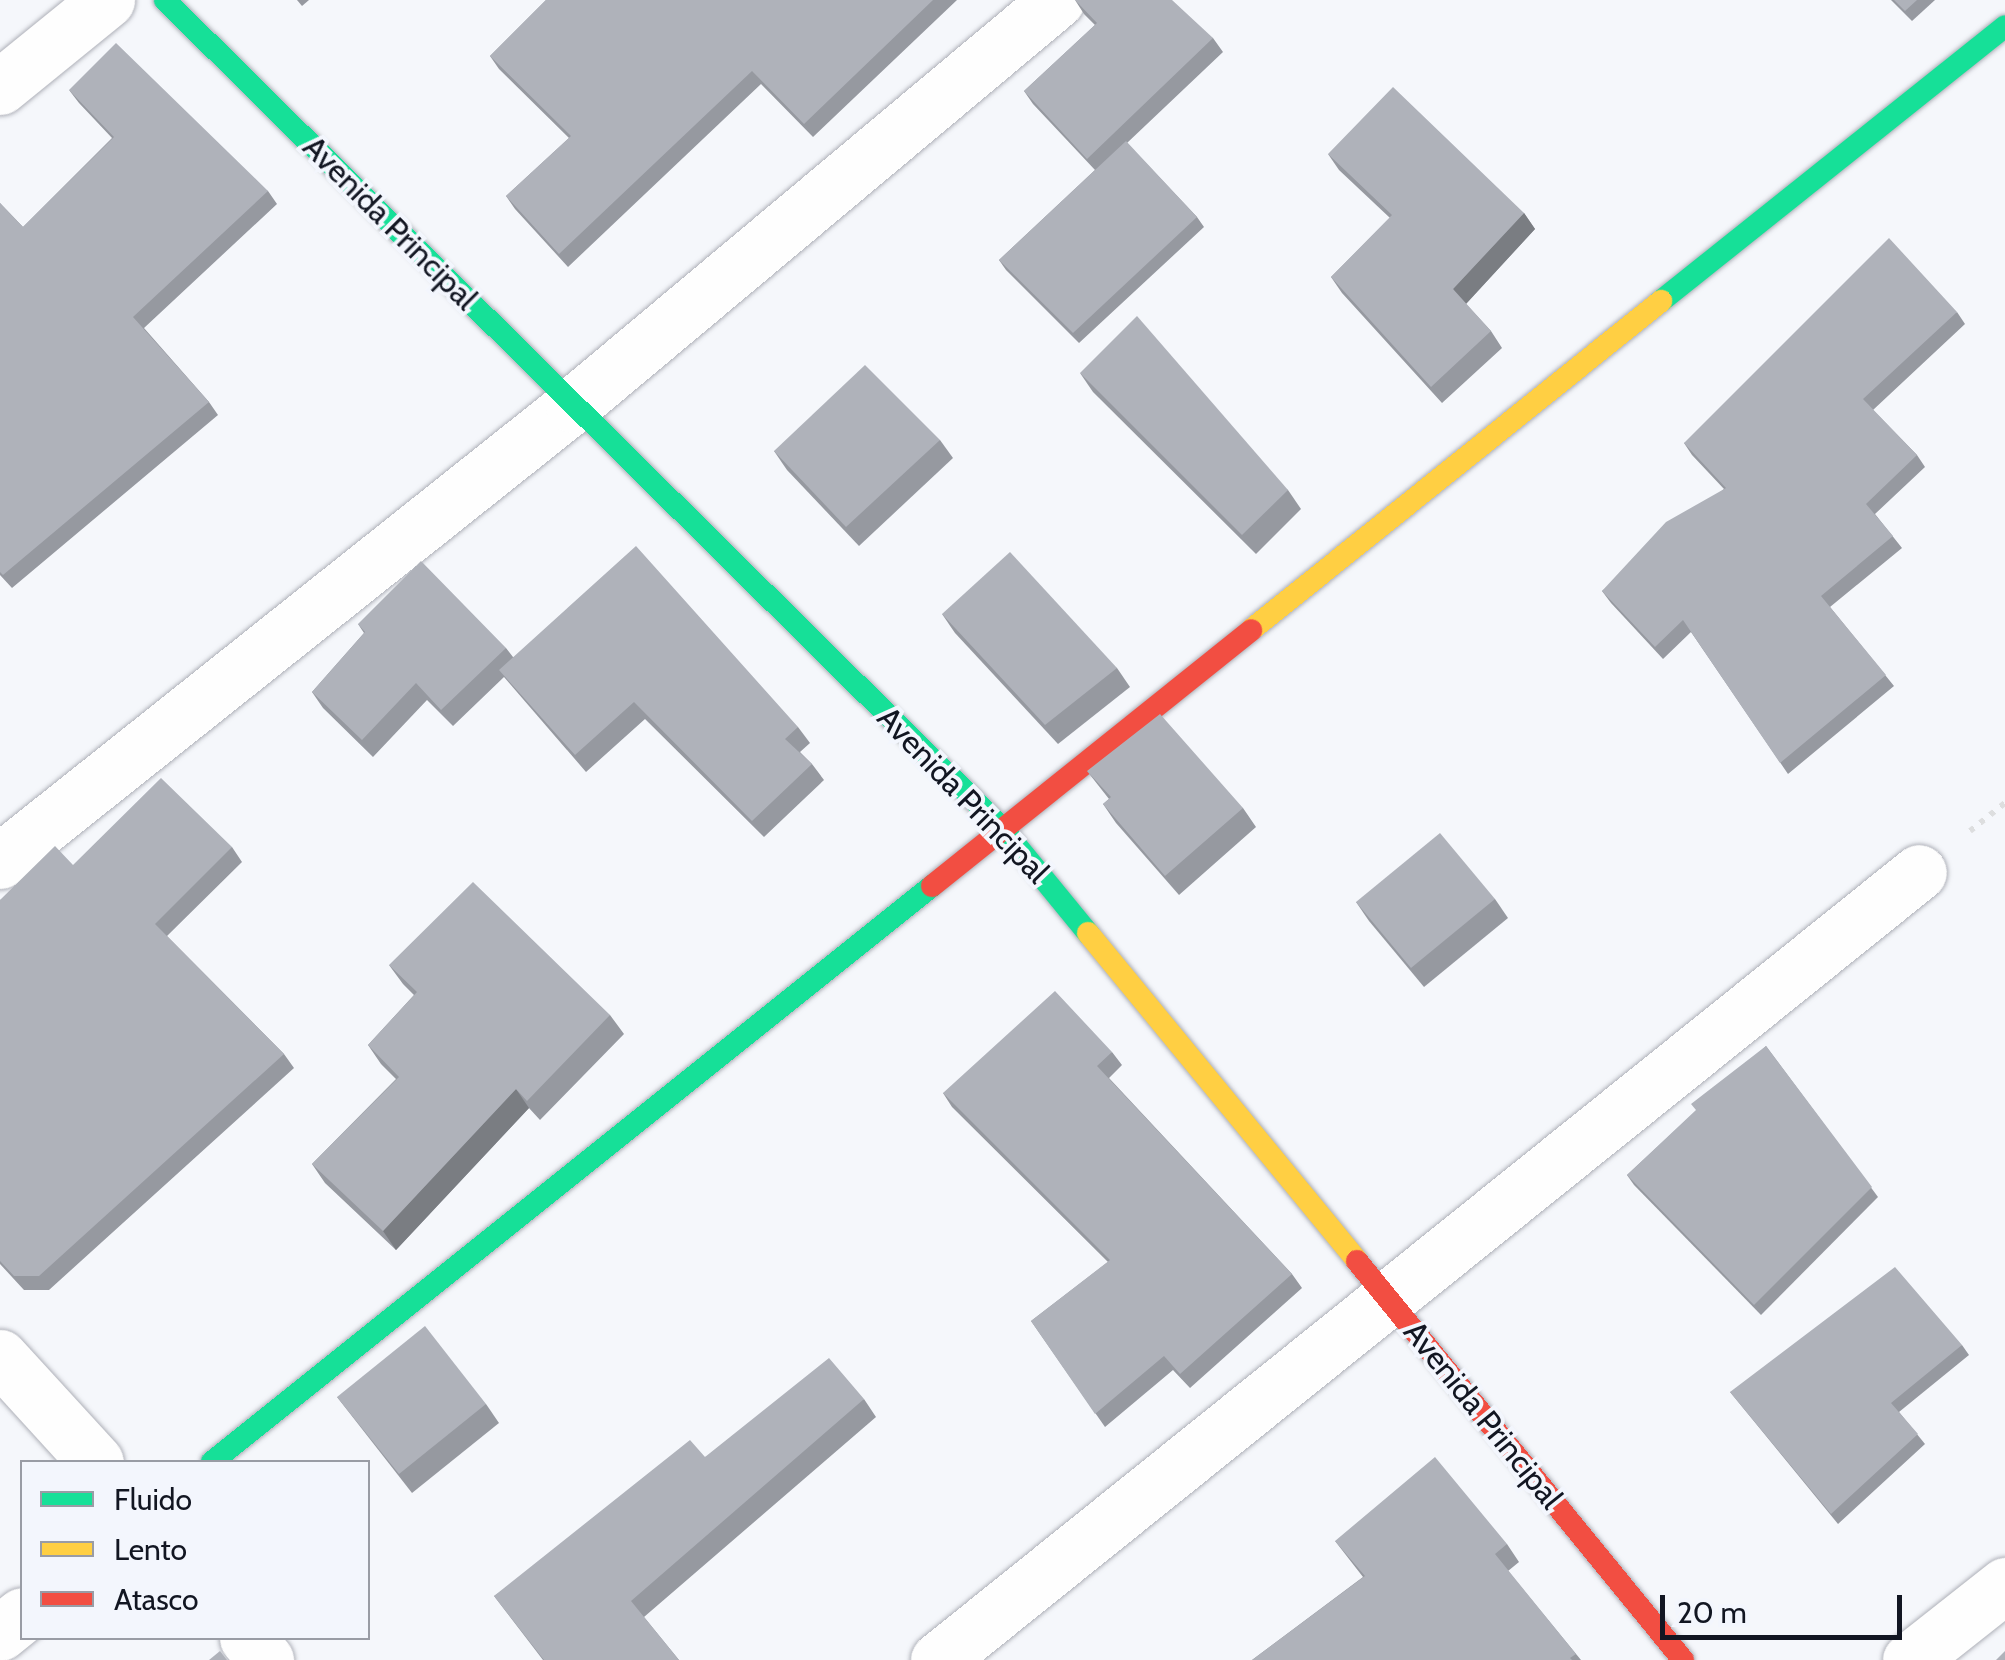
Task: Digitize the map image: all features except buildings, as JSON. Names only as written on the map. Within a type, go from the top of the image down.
[{"type":"street","points":[[0,87],[107,0]]},
{"type":"street","name":"Avenida Principal","points":[[165,0],[1002,828],[1683,1660]]},
{"type":"street","points":[[0,861],[573,405],[1057,0]]},
{"type":"street","points":[[214,1460],[2005,26]]},
{"type":"street","points":[[938,1660],[1918,872]]},
{"type":"street","points":[[0,1357],[94,1460]]},
{"type":"street","points":[[1910,1660],[2005,1584]]},
{"type":"street","points":[[0,1633],[20,1617]]},
{"type":"street","points":[[249,1640],[266,1660]]},
{"type":"traffic: fast","points":[[165,0],[1002,828],[1088,933]]},
{"type":"traffic: fast","points":[[1661,301],[2005,26]]},
{"type":"traffic: fast","points":[[214,1460],[932,886]]},
{"type":"traffic: slow","points":[[1251,630],[1661,301]]},
{"type":"traffic: slow","points":[[1088,933],[1357,1261]]},
{"type":"traffic: jam","points":[[932,886],[1251,630]]},
{"type":"traffic: jam","points":[[1357,1261],[1683,1660]]}]
